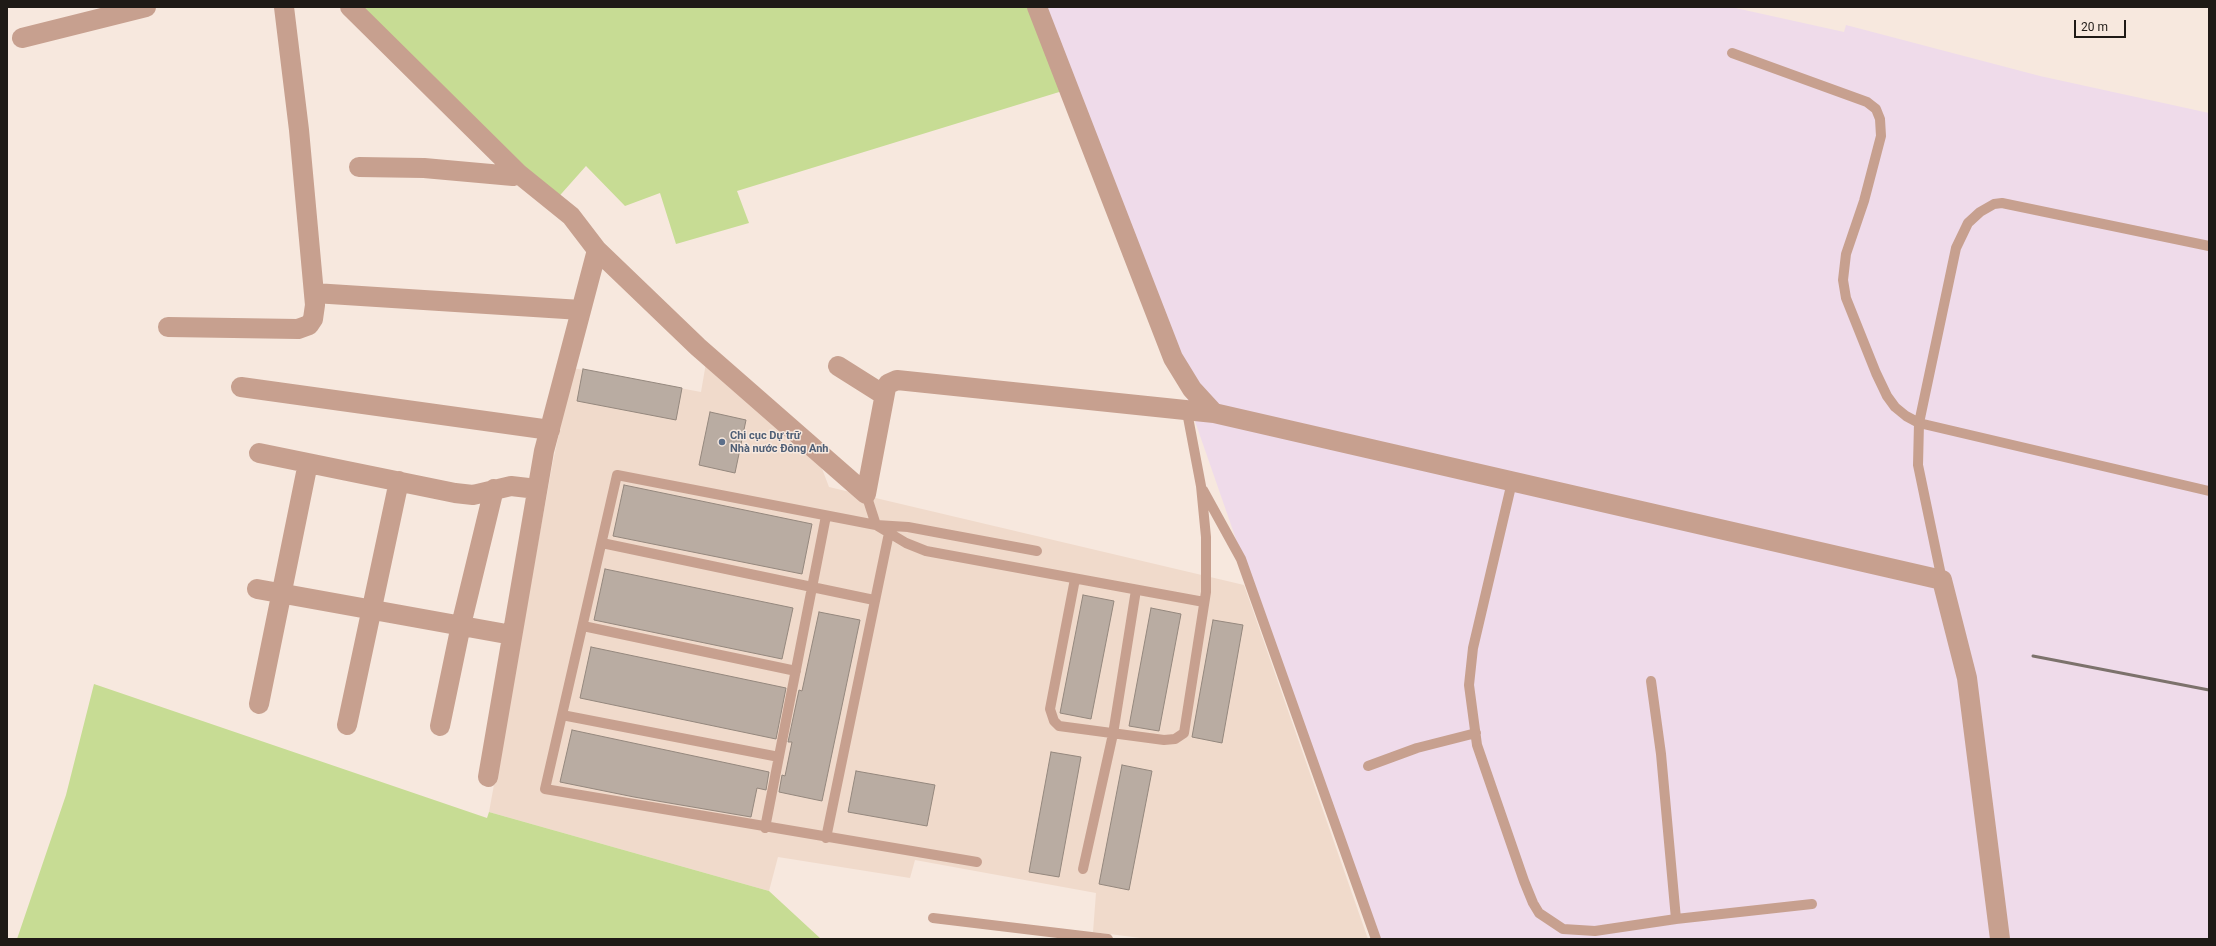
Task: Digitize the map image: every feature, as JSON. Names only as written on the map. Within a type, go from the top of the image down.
[{"type":"street","points":[[22,38],[146,7]]},
{"type":"street","points":[[168,327],[303,328],[310,325],[313,319],[314,293],[299,130],[284,7]]},
{"type":"street","points":[[350,7],[519,174],[570,216],[597,250],[698,347],[866,494]]},
{"type":"street","points":[[1037,7],[1173,358],[1192,389],[1214,413]]},
{"type":"street","points":[[360,167],[424,168],[513,176],[519,174]]},
{"type":"street","points":[[488,777],[537,489],[550,430],[597,250]]},
{"type":"street","points":[[314,293],[581,310]]},
{"type":"street","points":[[838,366],[884,395]]},
{"type":"street","points":[[866,494],[884,395],[888,384],[897,380],[1188,412],[1214,413],[1942,580],[1967,678],[2000,939]]},
{"type":"street","points":[[241,387],[550,430]]},
{"type":"street","points":[[259,453],[473,495],[511,486],[537,489]]},
{"type":"street","points":[[259,704],[308,463]]},
{"type":"street","points":[[347,725],[399,481]]},
{"type":"street","points":[[440,726],[461,625],[494,489]]},
{"type":"street","points":[[257,589],[372,608],[512,635]]},
{"type":"lane","points":[[1732,53],[1867,102],[1876,109],[1880,119],[1881,136],[1864,201],[1846,254],[1843,280],[1846,298],[1887,396],[1906,416],[1919,423],[2209,491]]},
{"type":"lane","points":[[1942,580],[1918,465],[1919,423],[1956,248],[1968,223],[1980,212],[1994,204],[2002,203],[2209,246]]},
{"type":"lane","points":[[1075,579],[1050,709],[1054,721],[1059,726],[1164,740],[1175,739],[1184,733],[1204,602],[1206,537],[1201,486],[1188,412]]},
{"type":"lane","points":[[977,862],[765,828],[545,789],[617,475],[826,516],[876,525],[908,527],[1037,551]]},
{"type":"lane","points":[[1512,482],[1473,648],[1469,685],[1477,744],[1532,903],[1539,913],[1563,929],[1595,931],[1676,919],[1812,904]]},
{"type":"lane","points":[[1201,486],[1241,558],[1376,939]]},
{"type":"lane","points":[[866,494],[876,525],[888,534],[926,551],[1204,602]]},
{"type":"lane","points":[[765,828],[826,516]]},
{"type":"lane","points":[[826,838],[888,534]]},
{"type":"lane","points":[[602,543],[874,600]]},
{"type":"lane","points":[[1083,869],[1113,734],[1136,590]]},
{"type":"lane","points":[[582,626],[796,671]]},
{"type":"lane","points":[[1651,680],[1661,754],[1676,919]]},
{"type":"lane","points":[[562,715],[779,757]]},
{"type":"lane","points":[[1368,766],[1417,748],[1476,733]]},
{"type":"lane","points":[[933,918],[1108,939]]},
{"type":"shaded area","points":[[1037,7],[1731,7],[1844,32],[1846,25],[2040,76],[2209,113],[2209,939],[1375,939],[1173,358]]},
{"type":"shaded area","points":[[706,363],[821,466],[829,487],[1244,585],[1368,939],[1149,939],[1093,932],[1096,893],[915,860],[910,878],[778,857],[769,891],[489,812],[553,461],[573,368],[701,392]]},
{"type":"green space","points":[[352,7],[1037,7],[1069,89],[737,191],[749,223],[676,244],[660,193],[625,206],[586,166],[554,202]]},
{"type":"green space","points":[[94,684],[487,818],[489,812],[769,891],[821,939],[17,939],[66,795]]},
{"type":"building","points":[[583,369],[682,388],[676,420],[577,401]]},
{"type":"building","name":"Chi cục Dự trữ Nhà nước Đông Anh","points":[[710,412],[746,420],[735,473],[699,465]]},
{"type":"building","points":[[624,485],[812,524],[802,574],[613,536]]},
{"type":"building","points":[[605,569],[793,608],[782,659],[594,620]]},
{"type":"building","points":[[1083,595],[1114,601],[1091,719],[1060,713]]},
{"type":"building","points":[[1151,608],[1181,614],[1159,731],[1129,726]]},
{"type":"building","points":[[819,612],[860,620],[822,801],[779,792],[782,775],[785,776],[792,742],[788,742],[799,690],[802,691]]},
{"type":"building","points":[[1213,620],[1243,625],[1222,743],[1192,737]]},
{"type":"building","points":[[591,647],[786,688],[776,739],[580,698]]},
{"type":"building","points":[[572,730],[769,772],[766,790],[757,788],[751,817],[634,797],[560,782]]},
{"type":"building","points":[[1051,752],[1081,757],[1059,877],[1029,872]]},
{"type":"building","points":[[1122,765],[1152,771],[1129,890],[1099,884]]},
{"type":"building","points":[[856,771],[935,785],[927,826],[848,812]]},
{"type":"railway","points":[[2033,656],[2209,690]]},
{"type":"place","name":"Chi cục Dự trữ Nhà nước Đông Anh","points":[[722,442]]}]
